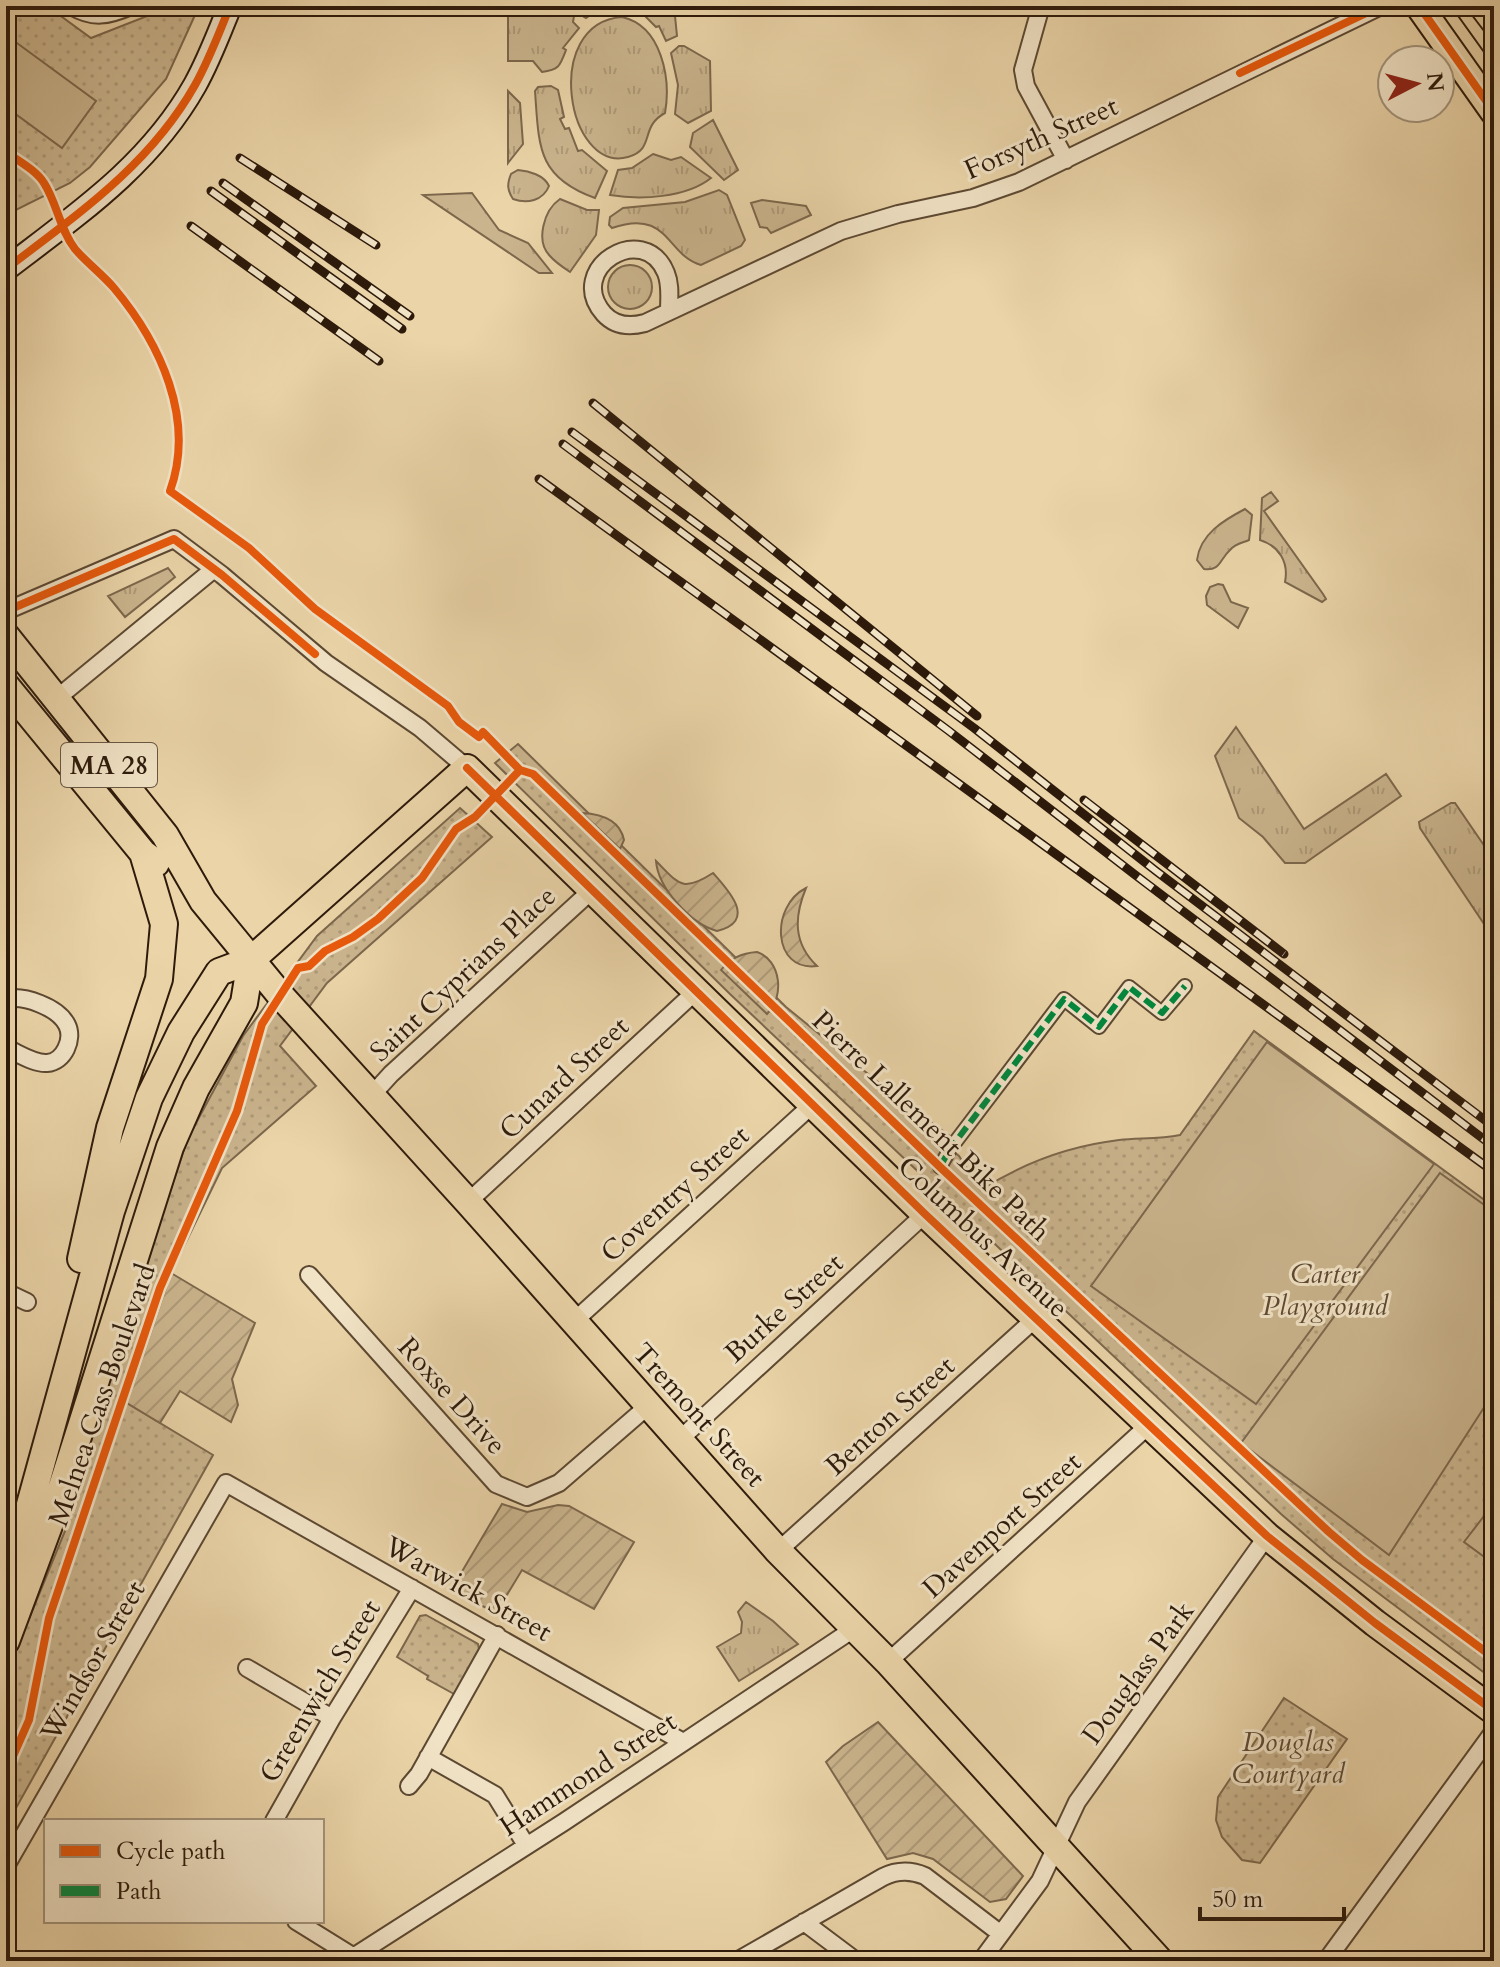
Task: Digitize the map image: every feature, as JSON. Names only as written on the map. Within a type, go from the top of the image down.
[{"type":"main road","points":[[1419,6],[1494,112]]},
{"type":"main road","points":[[6,269],[112,187],[143,157],[196,84],[224,8]]},
{"type":"main road","name":"Tremont Street","points":[[6,636],[165,835],[203,901],[251,960],[678,1441],[1057,1845],[1154,1959]]},
{"type":"main road","name":"Tremont Street","points":[[6,686],[143,853],[203,901]]},
{"type":"main road","name":"Columbus Avenue","points":[[467,768],[925,1214],[1267,1536],[1375,1623],[1494,1711]]},
{"type":"main road","name":"Melnea Cass Boulevard","points":[[6,1641],[14,1569],[111,1211],[149,1098],[181,1032],[219,972],[251,960],[467,768]]},
{"type":"main road","points":[[55,1413],[57,1372],[99,1169],[120,1092],[159,979],[164,924],[143,853]]},
{"type":"main road","name":"Melnea Cass Boulevard","points":[[14,1569],[67,1472],[170,1147],[196,1088],[244,1003],[251,960]]},
{"type":"street","points":[[71,6],[89,15],[103,16],[131,6]]},
{"type":"street","points":[[1041,6],[1023,70],[1026,86],[1066,160]]},
{"type":"street","name":"Forsyth Street","points":[[669,311],[667,276],[653,256],[637,250],[620,251],[607,258],[594,283],[597,304],[616,322],[636,325],[669,311],[841,231],[898,214],[973,198],[1019,182],[1381,6]]},
{"type":"street","name":"Columbus Avenue","points":[[6,611],[174,539],[326,663],[420,728],[467,768]]},
{"type":"street","points":[[56,699],[214,569]]},
{"type":"street","name":"Saint Cyprians Place","points":[[371,1096],[391,1074],[591,891]]},
{"type":"street","points":[[940,1167],[950,1149],[1064,999],[1099,1027],[1129,987],[1162,1013],[1185,986]]},
{"type":"street","name":"Cunard Street","points":[[468,1202],[695,992]]},
{"type":"street","points":[[6,999],[24,998],[48,1009],[66,1023],[69,1034],[67,1047],[60,1059],[50,1064],[6,1048]]},
{"type":"street","name":"Coventry Street","points":[[572,1323],[812,1105]]},
{"type":"street","name":"Burke Street","points":[[678,1441],[925,1214]]},
{"type":"street","name":"Roxse Drive","points":[[309,1275],[496,1484],[527,1497],[559,1483],[648,1406]]},
{"type":"street","points":[[6,1292],[27,1302]]},
{"type":"street","name":"Benton Street","points":[[778,1551],[1036,1318]]},
{"type":"street","name":"Davenport Street","points":[[888,1662],[1149,1425]]},
{"type":"street","name":"Warwick Street","points":[[226,1483],[683,1742]]},
{"type":"street","name":"Windsor Street","points":[[6,1866],[226,1483]]},
{"type":"street","name":"Douglass Park","points":[[981,1961],[1040,1881],[1077,1802],[1267,1536]]},
{"type":"street","name":"Greenwich Street","points":[[275,1819],[332,1718],[412,1588]]},
{"type":"street","name":"Hammond Street","points":[[351,1959],[855,1628]]},
{"type":"street","points":[[409,1786],[497,1635]]},
{"type":"street","points":[[247,1668],[332,1718]]},
{"type":"street","points":[[1326,1961],[1494,1731]]},
{"type":"street","points":[[428,1757],[495,1795],[526,1845]]},
{"type":"street","points":[[737,1961],[887,1874],[910,1871],[929,1879],[1001,1934]]},
{"type":"street","points":[[804,1922],[852,1958]]},
{"type":"street","points":[[299,1923],[351,1959]]},
{"type":"green space","points":[[6,6],[47,6],[91,38],[170,7],[195,15],[166,79],[90,167],[70,183],[6,215]]},
{"type":"green space","points":[[508,6],[590,6],[586,18],[579,14],[574,16],[573,22],[579,28],[563,48],[566,50],[560,63],[552,70],[542,72],[533,61],[508,61]]},
{"type":"green space","points":[[641,6],[674,6],[677,36],[666,41],[659,26],[656,27],[643,14]]},
{"type":"green space","points":[[622,17],[636,22],[655,42],[665,70],[667,99],[665,113],[652,125],[642,149],[628,157],[607,156],[590,143],[578,122],[572,96],[572,68],[580,44],[596,25]]},
{"type":"green space","points":[[6,35],[96,101],[62,148],[6,107]]},
{"type":"green space","points":[[679,46],[710,61],[711,111],[688,123],[675,114],[678,85],[671,53]]},
{"type":"green space","points":[[551,86],[558,90],[564,117],[560,119],[565,129],[569,128],[578,151],[582,150],[607,171],[595,198],[562,180],[545,158],[540,144],[535,91],[538,87]]},
{"type":"green space","points":[[508,91],[520,103],[523,144],[508,163]]},
{"type":"green space","points":[[713,120],[738,170],[724,180],[690,147],[693,133]]},
{"type":"green space","points":[[653,154],[671,160],[681,157],[711,178],[689,190],[662,196],[610,195],[618,170],[632,168]]},
{"type":"green space","points":[[518,170],[544,179],[549,186],[543,195],[534,200],[513,199],[509,181],[511,174]]},
{"type":"green space","points":[[719,190],[727,195],[745,240],[741,246],[701,265],[689,260],[656,228],[631,223],[612,228],[609,225],[610,217],[623,208],[685,202]]},
{"type":"green space","points":[[472,193],[499,230],[528,243],[552,273],[539,273],[423,195]]},
{"type":"green space","points":[[560,199],[587,210],[599,210],[596,235],[570,272],[550,256],[543,242],[546,218]]},
{"type":"green space","points":[[762,200],[806,206],[811,215],[771,233],[767,228],[760,227],[751,203]]},
{"type":"green space","points":[[630,265],[645,272],[652,287],[645,302],[630,309],[615,302],[608,287],[615,272]]},
{"type":"green space","points":[[1271,492],[1278,501],[1264,511],[1323,594],[1326,599],[1322,602],[1285,582],[1281,556],[1272,546],[1260,540],[1262,498]]},
{"type":"green space","points":[[1245,509],[1252,515],[1249,540],[1232,548],[1217,567],[1204,569],[1197,560],[1208,535]]},
{"type":"green space","points":[[168,568],[175,577],[125,617],[108,596]]},
{"type":"green space","points":[[1223,585],[1231,602],[1248,608],[1238,628],[1207,605],[1206,596],[1210,587]]},
{"type":"green space","points":[[1236,727],[1304,829],[1386,774],[1401,796],[1305,863],[1285,863],[1263,837],[1239,818],[1215,756]]},
{"type":"green space","name":"Carter Playground","points":[[518,744],[786,1007],[951,1137],[945,1145],[959,1156],[981,1190],[1030,1164],[1064,1151],[1119,1140],[1180,1135],[1254,1031],[1494,1207],[1494,1680],[1333,1559],[1281,1514],[731,995],[495,763]]},
{"type":"green space","points":[[1455,803],[1494,860],[1494,939],[1420,828],[1419,822]]},
{"type":"green space","points":[[460,808],[492,837],[327,983],[280,1046],[316,1086],[222,1168],[171,1273],[127,1403],[213,1455],[6,1826],[6,1675],[65,1531],[123,1331],[188,1138],[243,1036],[317,936]]},
{"type":"green space","points":[[582,813],[603,817],[614,823],[624,840],[620,849]]},
{"type":"green space","points":[[656,861],[682,883],[694,883],[713,873],[732,896],[738,913],[736,920],[717,931],[697,921],[669,893]]},
{"type":"green space","points":[[806,888],[799,909],[798,929],[803,948],[817,966],[802,965],[791,959],[784,949],[781,936],[786,909],[794,897]]},
{"type":"green space","points":[[757,952],[771,963],[778,980],[776,998],[767,1014],[721,970],[737,957]]},
{"type":"green space","points":[[1267,1042],[1434,1164],[1256,1404],[1091,1286]]},
{"type":"green space","points":[[1440,1173],[1494,1212],[1494,1392],[1389,1555],[1241,1443]]},
{"type":"green space","points":[[171,1273],[255,1323],[232,1379],[238,1405],[231,1422],[180,1391],[160,1423],[127,1403]]},
{"type":"green space","points":[[502,1504],[527,1512],[558,1505],[569,1506],[634,1542],[594,1609],[522,1570],[496,1613],[451,1590]]},
{"type":"green space","points":[[1484,1516],[1494,1523],[1494,1564],[1464,1542]]},
{"type":"green space","points":[[746,1602],[798,1644],[739,1681],[717,1647],[741,1633],[742,1622],[738,1612]]},
{"type":"green space","points":[[426,1615],[478,1644],[479,1649],[454,1694],[397,1657],[420,1616]]},
{"type":"green space","name":"Douglas Courtyard","points":[[1284,1698],[1347,1739],[1260,1863],[1242,1860],[1222,1837],[1216,1820],[1218,1797]]},
{"type":"green space","points":[[878,1722],[1023,1876],[1006,1899],[990,1902],[933,1859],[913,1853],[887,1859],[826,1762]]},
{"type":"tram line","points":[[1451,6],[1494,66]]},
{"type":"tram line","points":[[1465,6],[1494,44]]},
{"type":"railway","points":[[240,158],[376,245]]},
{"type":"railway","points":[[223,183],[410,316]]},
{"type":"railway","points":[[211,191],[402,329]]},
{"type":"railway","points":[[191,226],[379,361]]},
{"type":"railway","points":[[593,403],[977,716]]},
{"type":"railway","points":[[572,432],[974,728],[1156,871],[1494,1127]]},
{"type":"railway","points":[[563,444],[949,731],[1494,1147]]},
{"type":"railway","points":[[539,479],[1494,1172]]},
{"type":"railway","points":[[1084,800],[1284,954]]},
{"type":"marked path","points":[[940,1167],[950,1149],[1064,999],[1099,1027],[1129,987],[1162,1013],[1185,986]]},
{"type":"cycle path","points":[[6,269],[111,186],[157,140],[195,85],[230,6]]},
{"type":"cycle path","points":[[1240,73],[1381,6]]},
{"type":"cycle path","points":[[1419,6],[1494,112]]},
{"type":"cycle path","name":"Pierre Lallement Bike Path","points":[[6,152],[41,178],[70,242],[114,288],[159,357],[176,410],[179,437],[177,464],[170,491],[249,548],[315,609],[448,706],[459,722],[479,737],[483,732],[520,770],[533,774],[940,1167],[1329,1532],[1494,1658]]},
{"type":"cycle path","points":[[6,611],[174,539],[222,575],[315,654]]},
{"type":"cycle path","points":[[467,768],[925,1214],[1267,1536],[1375,1623],[1494,1711]]},
{"type":"cycle path","points":[[6,1772],[29,1720],[49,1618],[160,1288],[237,1111],[262,1024],[298,968],[309,966],[325,951],[353,937],[378,919],[422,878],[456,829],[475,817],[520,770]]}]
